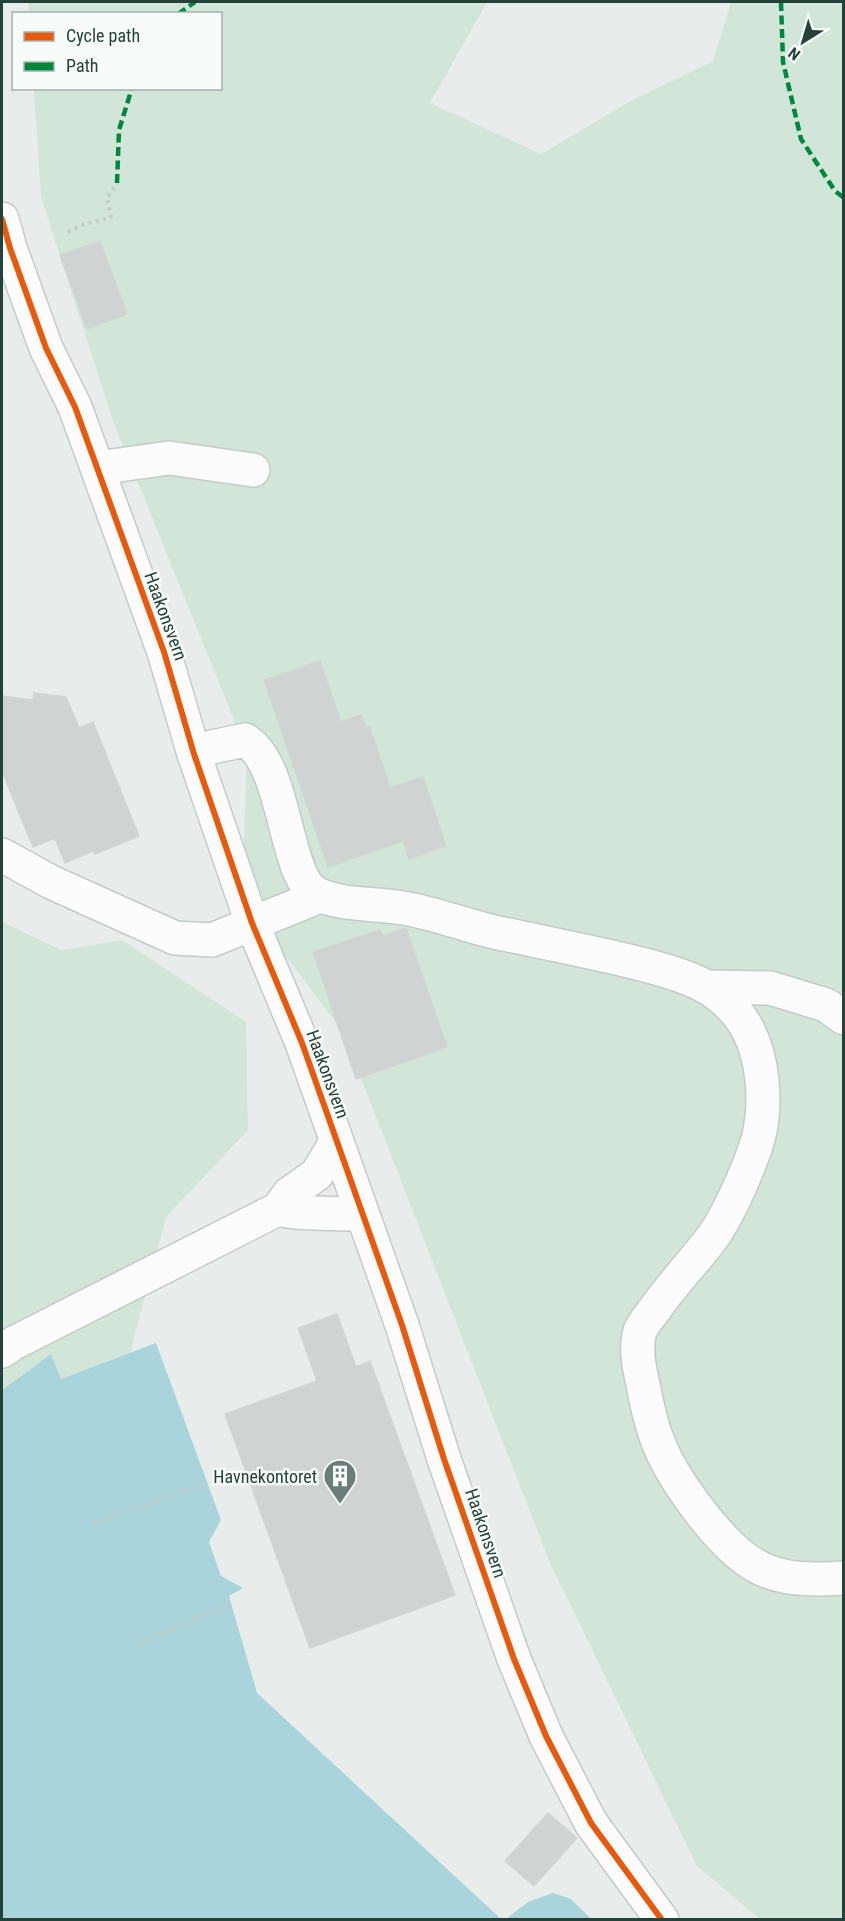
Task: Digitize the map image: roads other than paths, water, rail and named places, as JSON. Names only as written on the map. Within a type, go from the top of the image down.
[{"type":"street","name":"Haakonsvern","points":[[2,219],[10,249],[46,348],[75,407],[164,652],[194,754],[252,924],[302,1043],[402,1324],[444,1459],[514,1659],[546,1736],[591,1823],[662,1920]]},
{"type":"street","points":[[98,468],[169,458],[253,470]]},
{"type":"street","points":[[194,754],[212,747],[245,740],[251,742],[267,768],[283,813],[293,855],[307,886],[320,896],[342,901],[405,908],[494,932],[599,953],[669,972],[707,987],[722,998],[736,1013],[749,1032],[756,1049],[761,1074],[760,1131],[732,1202],[715,1234],[675,1281],[641,1328],[638,1362],[648,1407],[661,1448],[674,1472],[704,1516],[726,1541],[747,1560],[782,1576],[809,1580],[843,1578]]},
{"type":"street","points":[[2,855],[51,882],[175,938],[212,940],[320,896]]},
{"type":"street","points":[[707,987],[770,988],[826,1005],[843,1018]]},
{"type":"street","name":"Haakonsvern","points":[[2,1351],[278,1209],[289,1194],[317,1174],[336,1142]]},
{"type":"street","points":[[278,1209],[295,1213],[362,1214]]},
{"type":"water","points":[[156,1343],[221,1520],[209,1542],[221,1576],[243,1588],[229,1596],[257,1693],[501,1919],[2,1919],[2,1390],[51,1354],[61,1379]]},
{"type":"water","points":[[553,1893],[571,1899],[591,1919],[506,1919],[528,1902]]},
{"type":"place","name":"Havnekontoret","points":[[340,1505]]}]
